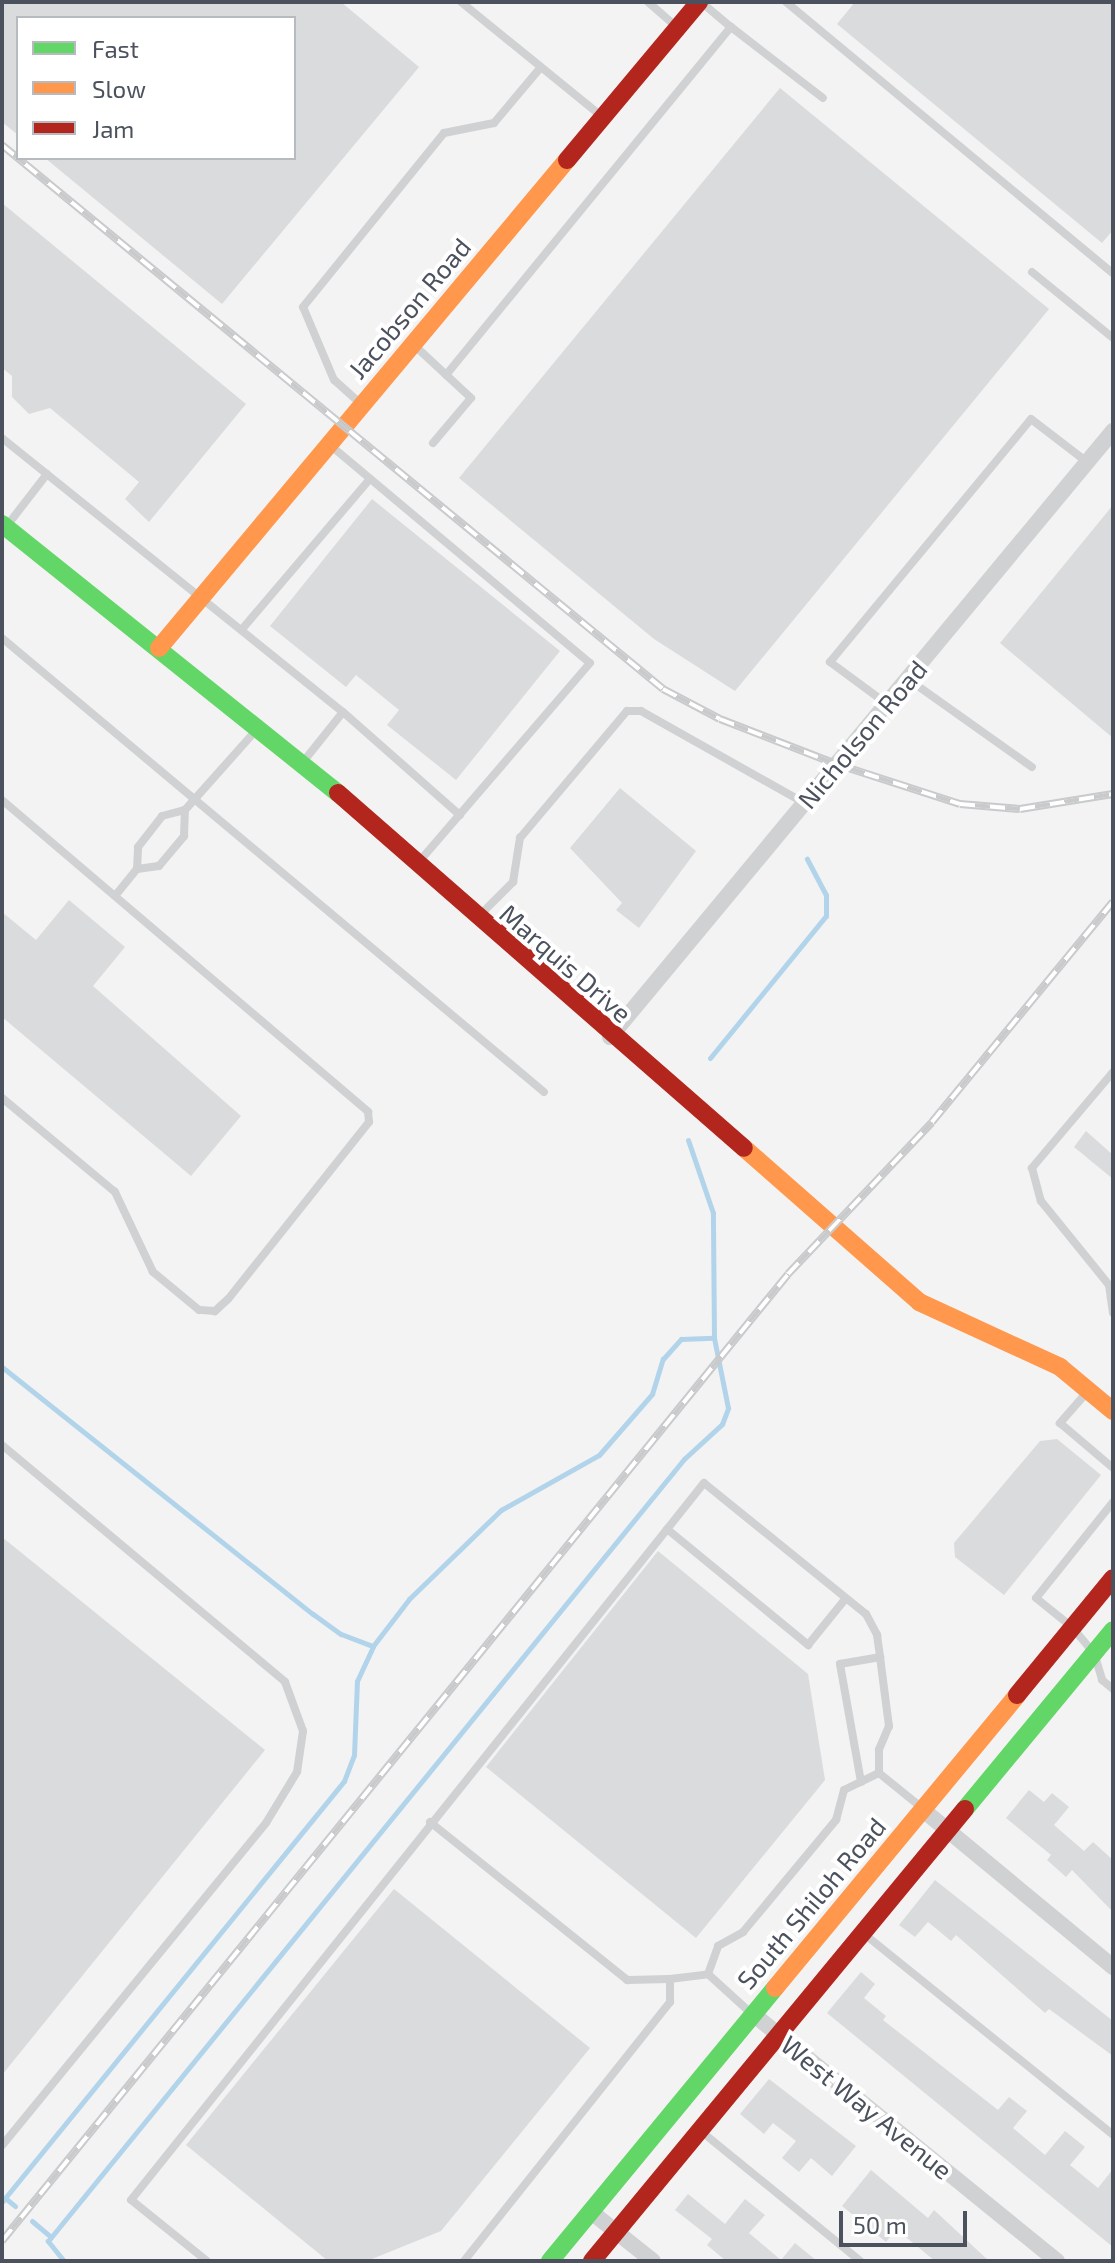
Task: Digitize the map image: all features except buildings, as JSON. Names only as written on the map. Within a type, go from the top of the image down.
[{"type":"street","name":"Jacobson Road","points":[[159,648],[700,2]]},
{"type":"street","name":"Nicholson Road","points":[[610,1037],[1113,431]]},
{"type":"street","name":"Marquis Drive","points":[[4,526],[303,762],[610,1037],[919,1302],[1060,1367],[1113,1411]]},
{"type":"street","name":"South Shiloh Road","points":[[550,2261],[1113,1578]]},
{"type":"street","points":[[592,2261],[1113,1630]]},
{"type":"street","points":[[922,1809],[1113,1967]]},
{"type":"street","name":"West Way Avenue","points":[[753,2014],[1057,2261]]},
{"type":"street","points":[[590,2211],[653,2261]]},
{"type":"lane","points":[[461,2],[604,118]]},
{"type":"lane","points":[[648,2],[678,27]]},
{"type":"lane","points":[[700,2],[823,98]]},
{"type":"lane","points":[[786,2],[1113,273]]},
{"type":"lane","points":[[446,375],[731,27]]},
{"type":"lane","points":[[363,405],[334,380],[303,307],[444,133],[494,123],[541,67]]},
{"type":"lane","points":[[1032,272],[1113,338]]},
{"type":"lane","points":[[413,344],[471,398],[433,443]]},
{"type":"lane","points":[[887,704],[830,662],[1031,419],[1087,462]]},
{"type":"lane","points":[[2,438],[203,595],[460,815]]},
{"type":"lane","points":[[329,444],[590,663],[416,865]]},
{"type":"lane","points":[[4,526],[47,474]]},
{"type":"lane","points":[[243,628],[370,479]]},
{"type":"lane","points":[[2,638],[544,1092]]},
{"type":"lane","points":[[908,678],[1032,767]]},
{"type":"lane","points":[[476,918],[513,882],[520,838],[627,711],[641,711],[804,803]]},
{"type":"lane","points":[[303,762],[343,712]]},
{"type":"lane","points":[[115,896],[137,869],[138,847],[162,816],[185,810],[258,727]]},
{"type":"lane","points":[[2,800],[368,1112],[369,1122],[228,1299],[215,1311],[199,1310],[153,1272],[115,1192],[2,1098]]},
{"type":"lane","points":[[137,869],[159,866],[184,836],[185,810]]},
{"type":"lane","points":[[1113,1072],[1032,1168],[1041,1201],[1109,1285],[1113,1313]]},
{"type":"lane","points":[[1089,1391],[1060,1423],[1113,1468]]},
{"type":"lane","points":[[2,1445],[285,1682],[303,1731],[297,1772],[266,1823],[2,2145]]},
{"type":"lane","points":[[207,2261],[131,2200],[430,1822],[704,1483],[866,1614],[877,1635],[889,1726],[879,1750],[879,1773]]},
{"type":"lane","points":[[1113,1502],[1036,1598],[1072,1627],[1094,1653],[1102,1680],[1113,1689]]},
{"type":"lane","points":[[667,1529],[808,1645],[846,1598]]},
{"type":"lane","points":[[861,1782],[840,1664],[880,1657]]},
{"type":"lane","points":[[879,1773],[922,1809]]},
{"type":"lane","points":[[708,1974],[718,1946],[743,1932],[836,1820],[844,1790],[879,1773]]},
{"type":"lane","points":[[430,1822],[627,1980],[708,1974],[753,2014]]},
{"type":"lane","points":[[862,1933],[1113,2135]]},
{"type":"lane","points":[[464,2261],[670,2002],[670,1979]]},
{"type":"lane","points":[[699,2130],[860,2261]]},
{"type":"waterway","points":[[710,1058],[826,916],[826,895],[807,859]]},
{"type":"waterway","points":[[64,2261],[48,2241],[684,1459],[722,1424],[728,1408],[714,1338],[713,1213],[688,1140]]},
{"type":"waterway","points":[[5,2198],[344,1781],[354,1755],[357,1681],[373,1646],[409,1599],[501,1510],[599,1455],[652,1394],[663,1359],[681,1339],[714,1338]]},
{"type":"waterway","points":[[2,1367],[313,1614],[341,1634],[373,1646]]},
{"type":"waterway","points":[[2,2202],[5,2198],[15,2206]]},
{"type":"waterway","points":[[32,2221],[51,2237]]},
{"type":"railway","points":[[2,145],[16,157]]},
{"type":"railway","points":[[20,160],[663,689],[720,719],[836,764],[960,804],[1020,809],[1113,794]]},
{"type":"railway","points":[[2,2241],[788,1274],[932,1122],[1113,902]]},
{"type":"traffic: fast","points":[[2,524],[338,793]]},
{"type":"traffic: fast","points":[[965,1809],[1113,1630]]},
{"type":"traffic: fast","points":[[550,2261],[775,1988]]},
{"type":"traffic: slow","points":[[159,648],[567,160]]},
{"type":"traffic: slow","points":[[744,1148],[919,1302],[1060,1367],[1113,1411]]},
{"type":"traffic: slow","points":[[775,1988],[1017,1695]]},
{"type":"traffic: jam","points":[[567,160],[699,2]]},
{"type":"traffic: jam","points":[[338,793],[744,1148]]},
{"type":"traffic: jam","points":[[1017,1695],[1113,1578]]},
{"type":"traffic: jam","points":[[592,2261],[965,1809]]}]
